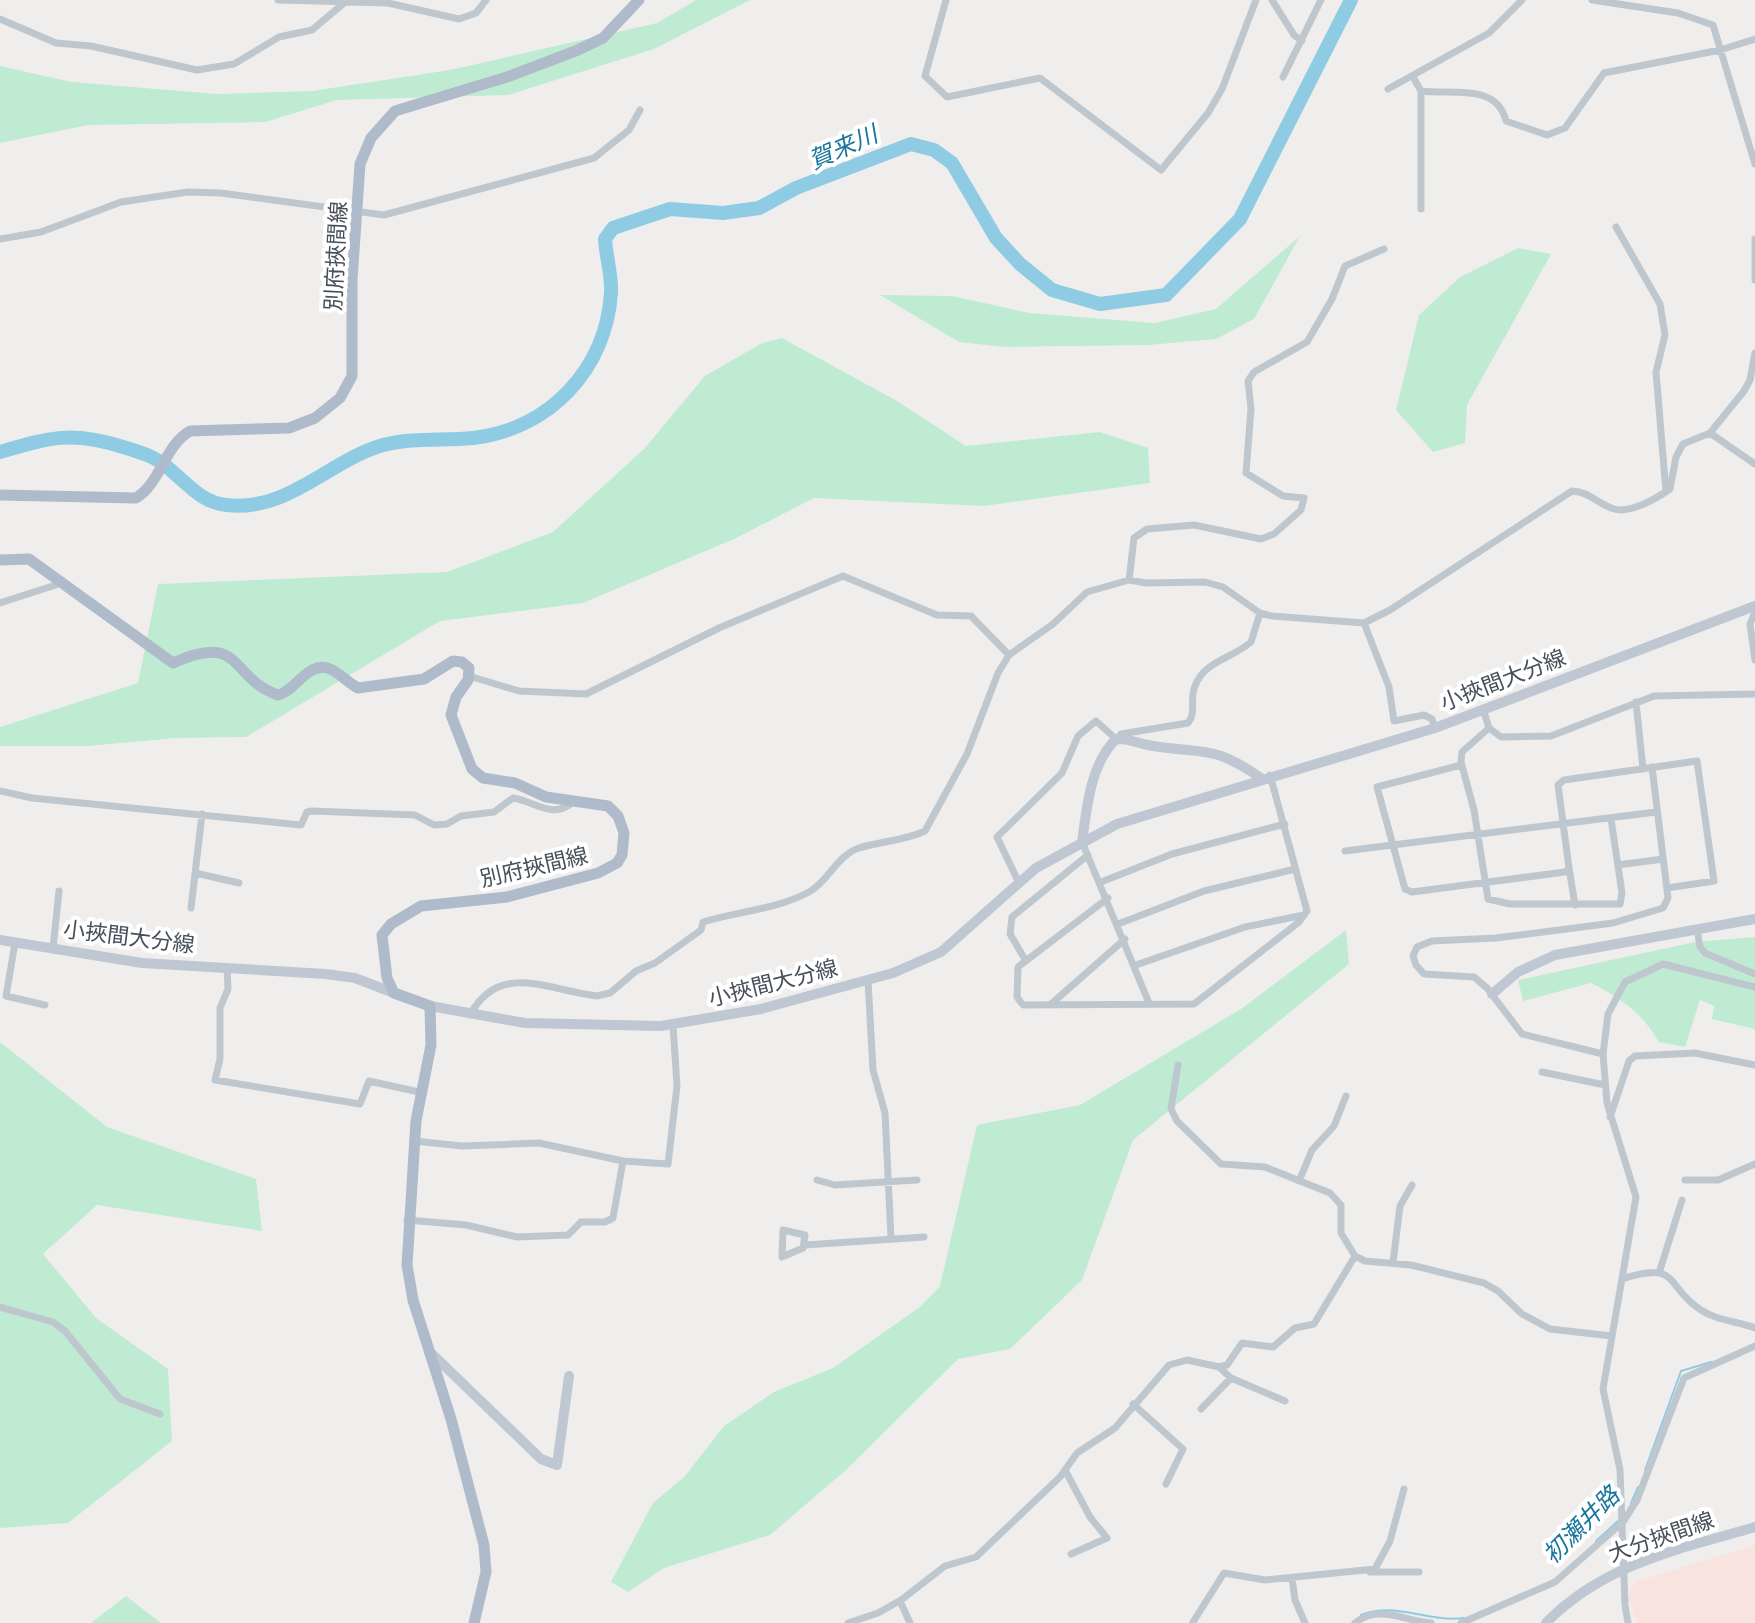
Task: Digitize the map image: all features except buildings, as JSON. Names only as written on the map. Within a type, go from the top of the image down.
[{"type":"main road","name":"別府挾間線","points":[[0,495],[129,499],[146,492],[178,439],[195,429],[289,428],[315,418],[340,398],[352,376],[352,280],[363,156],[384,121],[395,111],[541,66],[591,44],[603,38],[639,0]]},
{"type":"main road","points":[[0,560],[29,559],[173,663],[197,652],[222,653],[278,695],[286,693],[306,673],[321,667],[358,688],[424,679],[453,661],[466,665],[469,676]]},
{"type":"main road","name":"小挾間大分線","points":[[430,1006],[525,1023],[673,1025],[761,1009],[868,980],[941,952],[1036,868],[1128,820],[1265,776],[1435,728],[1755,609]]},
{"type":"main road","name":"別府挾間線","points":[[394,993],[387,978],[382,935],[387,927],[413,910],[507,897],[598,873],[617,863],[625,840],[617,814],[605,805],[546,797],[523,785],[486,779],[474,772],[451,715],[469,676]]},
{"type":"main road","points":[[1082,842],[1097,768],[1105,749],[1118,738],[1149,746],[1206,749],[1265,776]]},
{"type":"main road","points":[[1492,994],[1526,967],[1555,955],[1755,919]]},
{"type":"main road","name":"小挾間大分線","points":[[0,940],[142,963],[355,978],[394,993]]},
{"type":"main road","points":[[394,993],[430,1006],[431,1050],[419,1092],[407,1220],[408,1276],[484,1545],[486,1572],[474,1623]]},
{"type":"main road","points":[[428,1349],[541,1459],[557,1465],[569,1376]]},
{"type":"main road","name":"大分挾間線","points":[[1546,1623],[1575,1596],[1623,1568],[1755,1527]]},
{"type":"street","points":[[278,0],[388,3],[459,19],[476,13],[486,0]]},
{"type":"street","points":[[946,0],[925,76],[947,97],[1040,78],[1161,170],[1208,113],[1222,89],[1256,0]]},
{"type":"street","points":[[1272,0],[1294,35],[1302,41]]},
{"type":"street","points":[[1283,77],[1321,0]]},
{"type":"street","points":[[1388,89],[1489,33],[1522,0]]},
{"type":"street","points":[[1592,0],[1704,20],[1713,25],[1755,164]]},
{"type":"street","points":[[0,19],[56,43],[91,46],[197,70],[234,64],[279,37],[312,30],[344,3]]},
{"type":"street","points":[[1421,91],[1488,96],[1501,105],[1506,121],[1547,135],[1565,128],[1604,73],[1720,50],[1755,39]]},
{"type":"street","points":[[1413,77],[1421,91],[1421,209]]},
{"type":"street","points":[[0,239],[41,232],[121,202],[188,192],[247,196],[358,214],[384,215],[458,192],[594,158],[629,130],[640,110]]},
{"type":"street","points":[[1616,227],[1660,304],[1665,335],[1656,372],[1666,492]]},
{"type":"street","points":[[1755,239],[1755,280]]},
{"type":"street","points":[[1129,580],[1134,538],[1147,529],[1194,525],[1261,539],[1274,534],[1301,510],[1304,498],[1283,496],[1246,473],[1251,409],[1248,381],[1254,372],[1307,342],[1332,299],[1345,266],[1384,249]]},
{"type":"street","points":[[470,1015],[480,997],[498,985],[514,983],[597,996],[610,993],[636,971],[655,963],[701,930],[703,922],[728,914],[761,912],[811,891],[840,859],[858,848],[925,831],[967,754],[998,673],[1009,655],[1053,624],[1087,592],[1129,580],[1146,583],[1205,582],[1223,587],[1260,613],[1364,623],[1390,610],[1572,491],[1586,492],[1613,509],[1624,510],[1666,492],[1673,483],[1676,457],[1683,444],[1710,433],[1750,380],[1755,353]]},
{"type":"street","points":[[1710,433],[1755,464]]},
{"type":"street","points":[[469,676],[519,691],[586,694],[719,628],[843,576],[937,615],[971,616],[1009,655]]},
{"type":"street","points":[[0,603],[63,582]]},
{"type":"street","points":[[1755,609],[1750,624],[1755,660]]},
{"type":"street","points":[[1019,883],[997,837],[1062,773],[1078,736],[1096,721],[1118,738],[1121,734],[1188,723],[1193,716],[1193,688],[1200,676],[1251,642],[1260,613]]},
{"type":"street","points":[[1364,623],[1389,687],[1394,721],[1424,715],[1432,719],[1435,728]]},
{"type":"street","points":[[1483,709],[1489,728],[1501,737],[1551,736],[1654,696],[1755,694]]},
{"type":"street","points":[[1603,1054],[1522,1034],[1492,994],[1470,975],[1424,974],[1416,965],[1414,951],[1432,941],[1537,933],[1634,919],[1663,908],[1668,898],[1667,888],[1636,702]]},
{"type":"street","points":[[1489,728],[1462,752],[1461,765],[1474,810],[1484,883],[1491,901],[1620,904],[1622,898],[1611,819]]},
{"type":"street","points":[[1575,905],[1558,785],[1564,780],[1698,762],[1714,877],[1709,883],[1667,888]]},
{"type":"street","points":[[1461,765],[1377,787],[1405,889],[1412,892],[1484,883],[1565,872],[1569,868]]},
{"type":"street","points":[[1108,898],[1018,967],[1017,997],[1023,1005],[1194,1004],[1304,915],[1307,911],[1285,824],[1265,776]]},
{"type":"street","points":[[0,791],[32,798],[301,825],[307,812],[312,811],[415,815],[434,825],[447,824],[461,816],[494,812],[513,798],[546,810],[560,810],[574,801]]},
{"type":"street","points":[[1345,851],[1656,812]]},
{"type":"street","points":[[191,908],[202,814]]},
{"type":"street","points":[[1101,882],[1172,854],[1285,824]]},
{"type":"street","points":[[1082,842],[1136,965],[1149,1003]]},
{"type":"street","points":[[1026,961],[1010,934],[1012,917],[1088,855]]},
{"type":"street","points":[[1618,865],[1663,859]]},
{"type":"street","points":[[1118,924],[1204,891],[1295,869]]},
{"type":"street","points":[[195,873],[239,883]]},
{"type":"street","points":[[53,948],[59,891]]},
{"type":"street","points":[[1136,965],[1245,927],[1304,915]]},
{"type":"street","points":[[1697,929],[1700,947],[1705,953],[1755,974]]},
{"type":"street","points":[[1050,1005],[1125,939]]},
{"type":"street","points":[[15,943],[6,996],[45,1005]]},
{"type":"street","points":[[1628,1623],[1619,1462],[1604,1397],[1636,1197],[1610,1117],[1605,1085],[1603,1054],[1608,1014],[1625,982],[1653,966],[1680,966],[1728,983],[1755,987]]},
{"type":"street","points":[[227,967],[228,989],[220,1008],[220,1059],[215,1080],[360,1104],[369,1081],[419,1092]]},
{"type":"street","points":[[868,980],[873,1070],[884,1101],[891,1238]]},
{"type":"street","points":[[414,1141],[473,1146],[539,1143],[623,1161],[668,1164],[677,1086],[673,1025]]},
{"type":"street","points":[[1610,1117],[1629,1061],[1635,1056],[1695,1053],[1755,1065]]},
{"type":"street","points":[[1178,1065],[1171,1109],[1177,1121],[1221,1164],[1265,1167],[1330,1193],[1341,1205],[1341,1233],[1355,1256],[1374,1263],[1393,1262],[1490,1285],[1517,1310],[1556,1332],[1612,1336]]},
{"type":"street","points":[[1542,1072],[1605,1085]]},
{"type":"street","points":[[1299,1181],[1312,1150],[1334,1126],[1346,1096]]},
{"type":"street","points":[[407,1220],[466,1225],[517,1237],[568,1235],[581,1222],[605,1222],[613,1218],[623,1161]]},
{"type":"street","points":[[1685,1180],[1718,1180],[1755,1164]]},
{"type":"street","points":[[817,1180],[835,1185],[917,1180]]},
{"type":"street","points":[[1393,1262],[1400,1206],[1412,1185]]},
{"type":"street","points":[[1659,1273],[1682,1200]]},
{"type":"street","points":[[805,1245],[924,1237]]},
{"type":"street","points":[[848,1623],[878,1613],[900,1601],[945,1566],[976,1557],[1065,1470],[1077,1453],[1115,1428],[1133,1404],[1177,1360],[1219,1367],[1227,1365],[1242,1343],[1273,1347],[1295,1328],[1314,1324],[1355,1256]]},
{"type":"street","points":[[1622,1279],[1659,1273],[1672,1279],[1706,1313],[1755,1328]]},
{"type":"street","points":[[0,1307],[53,1322],[65,1331],[120,1399],[160,1414]]},
{"type":"street","points":[[1461,1623],[1549,1587],[1623,1522],[1637,1500],[1684,1378],[1755,1346]]},
{"type":"street","points":[[1219,1367],[1231,1378],[1285,1401]]},
{"type":"street","points":[[1201,1409],[1231,1378]]},
{"type":"street","points":[[1133,1404],[1183,1449],[1166,1484]]},
{"type":"street","points":[[1065,1470],[1090,1517],[1107,1538],[1071,1554]]},
{"type":"street","points":[[1369,1572],[1375,1569],[1386,1550],[1404,1489]]},
{"type":"street","points":[[1193,1622],[1224,1573],[1265,1580],[1369,1572],[1419,1572]]},
{"type":"street","points":[[1292,1578],[1295,1600],[1305,1623]]},
{"type":"street","points":[[900,1601],[910,1623]]},
{"type":"street","points":[[1355,1623],[1365,1616],[1384,1614],[1431,1623]]},
{"type":"shaded area","points":[[1755,1545],[1755,1623],[1638,1623],[1628,1597],[1635,1582]]},
{"type":"green space","points":[[696,0],[750,0],[654,49],[508,95],[337,100],[265,122],[88,125],[0,143],[0,66],[72,82],[217,94],[312,91],[450,70],[657,23]]},
{"type":"green space","points":[[1300,236],[1254,319],[1216,339],[1149,345],[1005,347],[959,342],[880,295],[952,296],[1029,313],[1155,323],[1216,309]]},
{"type":"green space","points":[[1518,248],[1551,254],[1467,405],[1465,443],[1433,452],[1396,410],[1419,315],[1460,277]]},
{"type":"green space","points":[[782,338],[897,401],[966,446],[1100,432],[1148,448],[1150,483],[984,506],[814,498],[734,539],[583,603],[440,621],[246,737],[176,738],[88,746],[0,746],[0,727],[138,683],[158,584],[447,572],[553,532],[645,448],[705,376],[762,343]]},
{"type":"green space","points":[[1346,930],[1349,964],[1133,1140],[1082,1280],[1010,1349],[958,1359],[846,1470],[770,1535],[664,1568],[628,1592],[611,1582],[653,1503],[685,1476],[724,1426],[774,1392],[833,1368],[920,1307],[940,1286],[977,1125],[1080,1105],[1241,1009]]},
{"type":"green space","points":[[1755,937],[1755,1029],[1712,1019],[1714,1006],[1700,1000],[1685,1047],[1659,1042],[1630,1007],[1591,983],[1523,1001],[1518,980],[1695,942]]},
{"type":"green space","points":[[0,1042],[107,1127],[256,1179],[262,1231],[97,1205],[43,1254],[96,1318],[168,1369],[172,1441],[68,1523],[0,1528]]},
{"type":"green space","points":[[126,1596],[161,1623],[91,1623]]},
{"type":"waterway","name":"賀来川","points":[[0,452],[62,438],[105,442],[157,460],[209,500],[227,505],[249,505],[289,493],[363,452],[383,445],[473,438],[501,432],[549,408],[569,391],[585,370],[607,321],[611,286],[605,239],[613,228],[670,209],[723,213],[759,208],[796,188],[911,144],[934,150],[952,163],[996,238],[1020,264],[1052,290],[1100,304],[1166,295],[1240,219],[1351,0]]},
{"type":"waterway","name":"初瀬井路","points":[[1645,1470],[1681,1371],[1711,1362]]},
{"type":"waterway","name":"初瀬井路","points":[[1631,1503],[1638,1487]]},
{"type":"waterway","name":"初瀬井路","points":[[1596,1541],[1618,1521]]},
{"type":"waterway","name":"初瀬井路","points":[[1361,1615],[1387,1610],[1438,1618],[1464,1618]]}]
